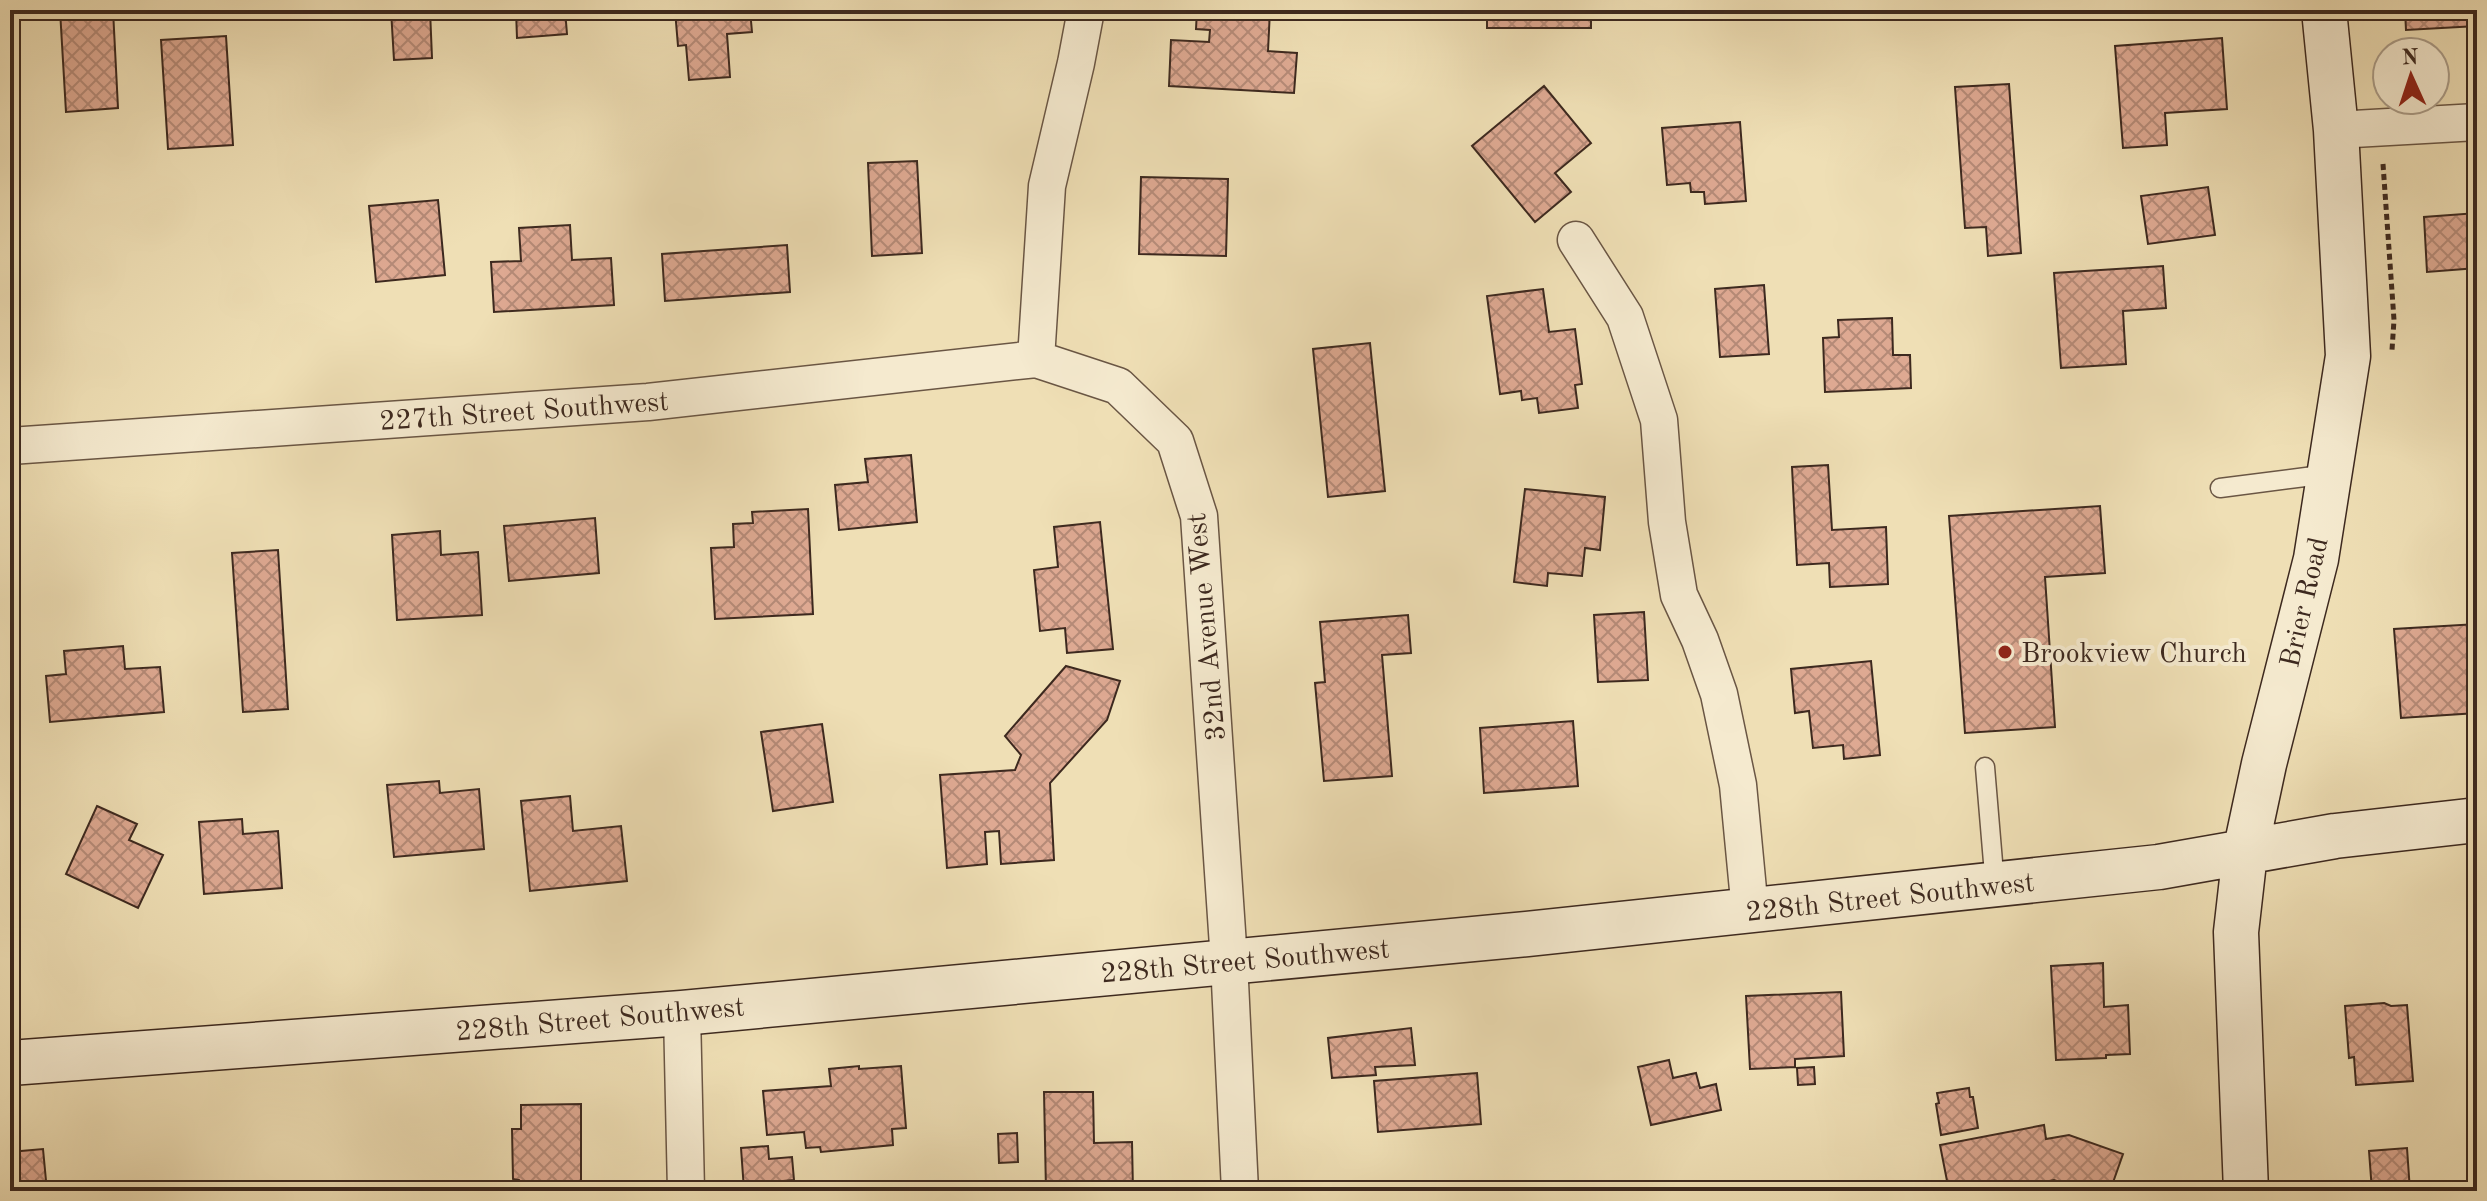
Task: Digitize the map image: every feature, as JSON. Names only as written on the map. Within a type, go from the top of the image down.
[{"type":"main road","name":"Brier Road","points":[[2246,1191],[2236,932],[2245,853],[2264,764],[2316,559],[2348,356],[2336,130],[2324,10]]},
{"type":"main road","name":"228th Street Southwest","points":[[10,1063],[682,1013],[1750,911],[2176,865],[2335,836],[2477,820]]},
{"type":"street","points":[[1036,359],[1047,186],[1086,10]]},
{"type":"street","points":[[2336,130],[2477,122]]},
{"type":"street","points":[[1576,240],[1625,317],[1659,420],[1667,522],[1679,595],[1700,640],[1719,694],[1738,785],[1750,911]]},
{"type":"street","name":"227th Street Southwest","points":[[10,446],[648,402],[1036,359]]},
{"type":"street","name":"32nd Avenue West","points":[[1036,359],[1118,386],[1175,441],[1199,516],[1229,961],[1240,1191]]},
{"type":"street","points":[[682,1013],[686,1191]]},
{"type":"lane","points":[[2220,488],[2329,474]]},
{"type":"lane","points":[[1985,767],[1995,886]]},
{"type":"building","points":[[60,10],[113,10],[118,108],[66,112]]},
{"type":"building","points":[[391,10],[430,10],[432,58],[394,60]]},
{"type":"building","points":[[516,10],[565,10],[567,34],[517,38]]},
{"type":"building","points":[[675,10],[750,10],[752,32],[727,34],[730,77],[689,80],[686,45],[678,46]]},
{"type":"building","points":[[1197,10],[1270,10],[1268,51],[1297,53],[1294,93],[1169,86],[1171,40],[1209,42],[1210,30],[1196,29]]},
{"type":"building","points":[[1487,10],[1591,10],[1591,28],[1487,28]]},
{"type":"building","points":[[2405,10],[2477,10],[2477,26],[2406,30]]},
{"type":"building","points":[[226,36],[233,145],[168,149],[161,40]]},
{"type":"building","points":[[2222,38],[2227,109],[2165,113],[2167,145],[2123,148],[2115,46]]},
{"type":"building","points":[[2009,84],[2021,253],[1988,256],[1986,227],[1965,228],[1955,87]]},
{"type":"building","points":[[1544,86],[1591,143],[1555,173],[1571,192],[1535,222],[1472,146]]},
{"type":"building","points":[[1740,122],[1746,201],[1705,204],[1704,192],[1691,192],[1690,183],[1667,185],[1662,128]]},
{"type":"building","points":[[917,161],[922,253],[872,256],[868,163]]},
{"type":"building","points":[[1141,177],[1228,179],[1226,256],[1139,254]]},
{"type":"building","points":[[2208,187],[2215,235],[2148,244],[2141,196]]},
{"type":"building","points":[[438,200],[445,275],[376,282],[369,206]]},
{"type":"building","points":[[2477,213],[2477,268],[2427,272],[2424,217]]},
{"type":"building","points":[[570,225],[572,260],[611,258],[614,305],[494,312],[491,262],[521,261],[519,228]]},
{"type":"building","points":[[787,245],[790,292],[665,301],[662,254]]},
{"type":"building","points":[[2163,266],[2166,308],[2123,311],[2126,364],[2061,368],[2054,273]]},
{"type":"building","points":[[1764,285],[1769,354],[1720,357],[1715,289]]},
{"type":"building","points":[[1543,289],[1549,332],[1575,329],[1582,384],[1575,385],[1578,408],[1539,413],[1537,398],[1522,400],[1521,391],[1500,394],[1487,296]]},
{"type":"building","points":[[1892,318],[1893,355],[1910,355],[1911,388],[1825,392],[1823,338],[1839,337],[1838,320]]},
{"type":"building","points":[[1370,343],[1385,491],[1328,497],[1313,349]]},
{"type":"building","points":[[2473,400],[2477,400],[2477,454]]},
{"type":"building","points":[[911,455],[917,522],[839,530],[835,485],[868,482],[865,459]]},
{"type":"building","points":[[1828,465],[1832,530],[1886,527],[1888,584],[1830,587],[1829,563],[1797,565],[1792,467]]},
{"type":"building","points":[[1525,489],[1605,497],[1600,550],[1585,548],[1582,576],[1548,573],[1547,586],[1514,582]]},
{"type":"building","name":"Brookview Church","points":[[2100,506],[2105,573],[2045,577],[2055,727],[1965,733],[1949,516]]},
{"type":"building","points":[[808,509],[813,614],[715,619],[711,548],[734,547],[733,524],[753,523],[752,512]]},
{"type":"building","points":[[595,518],[599,573],[509,581],[504,526]]},
{"type":"building","points":[[1100,522],[1113,649],[1067,653],[1065,628],[1040,631],[1034,570],[1058,567],[1054,527]]},
{"type":"building","points":[[440,531],[441,555],[478,552],[482,615],[397,620],[392,535]]},
{"type":"building","points":[[278,550],[288,709],[243,712],[232,553]]},
{"type":"building","points":[[1644,612],[1648,680],[1598,682],[1594,615]]},
{"type":"building","points":[[1408,615],[1411,653],[1382,655],[1392,776],[1324,781],[1315,683],[1325,682],[1320,622]]},
{"type":"building","points":[[2477,624],[2477,713],[2401,718],[2394,629]]},
{"type":"building","points":[[123,646],[125,669],[160,667],[164,712],[50,722],[46,676],[66,674],[64,651]]},
{"type":"building","points":[[1871,661],[1880,755],[1844,759],[1843,745],[1813,748],[1809,711],[1795,713],[1791,669]]},
{"type":"building","points":[[1066,666],[1120,681],[1107,720],[1050,783],[1054,860],[1001,864],[999,831],[985,832],[987,864],[947,868],[940,775],[1015,770],[1021,755],[1005,736]]},
{"type":"building","points":[[1573,721],[1578,786],[1484,793],[1480,728]]},
{"type":"building","points":[[822,724],[833,802],[773,811],[761,732]]},
{"type":"building","points":[[439,781],[440,793],[479,789],[484,849],[394,857],[387,785]]},
{"type":"building","points":[[570,796],[573,831],[621,826],[627,881],[530,891],[521,801]]},
{"type":"building","points":[[97,806],[137,824],[129,840],[163,855],[138,908],[66,874]]},
{"type":"building","points":[[242,819],[243,834],[278,831],[282,888],[204,894],[199,822]]},
{"type":"building","points":[[2103,963],[2104,1007],[2128,1005],[2130,1054],[2056,1060],[2051,966]]},
{"type":"building","points":[[1841,992],[1844,1056],[1795,1059],[1795,1067],[1750,1069],[1746,996]]},
{"type":"building","points":[[2407,1005],[2413,1081],[2356,1085],[2354,1057],[2349,1058],[2345,1006]]},
{"type":"building","points":[[1411,1028],[1415,1065],[1375,1067],[1376,1075],[1332,1078],[1328,1038]]},
{"type":"building","points":[[1669,1060],[1673,1078],[1696,1073],[1700,1088],[1716,1084],[1721,1110],[1651,1125],[1638,1067]]},
{"type":"building","points":[[859,1066],[859,1069],[901,1066],[906,1128],[892,1129],[893,1145],[821,1152],[820,1147],[806,1148],[804,1132],[767,1135],[763,1091],[831,1086],[829,1069]]},
{"type":"building","points":[[1814,1067],[1815,1084],[1798,1085],[1797,1068]]},
{"type":"building","points":[[1477,1073],[1481,1124],[1378,1132],[1374,1081]]},
{"type":"building","points":[[1969,1088],[1978,1128],[1941,1135],[1937,1093]]},
{"type":"building","points":[[1044,1092],[1093,1092],[1094,1143],[1132,1142],[1133,1191],[1046,1191]]},
{"type":"building","points":[[581,1104],[581,1191],[519,1191],[519,1180],[513,1179],[512,1129],[521,1129],[521,1105]]},
{"type":"building","points":[[2044,1125],[2046,1139],[2069,1135],[2123,1154],[2110,1191],[2085,1191],[2054,1180],[1999,1191],[1949,1191],[1940,1145]]},
{"type":"building","points":[[1017,1133],[1018,1162],[999,1163],[998,1134]]},
{"type":"building","points":[[768,1146],[769,1159],[792,1157],[794,1180],[773,1182],[773,1188],[744,1190],[741,1148]]},
{"type":"building","points":[[2407,1148],[2410,1191],[2372,1191],[2369,1151]]},
{"type":"building","points":[[43,1149],[47,1191],[10,1191],[10,1152]]},
{"type":"place","name":"Brookview Church","points":[[2005,652]]}]
